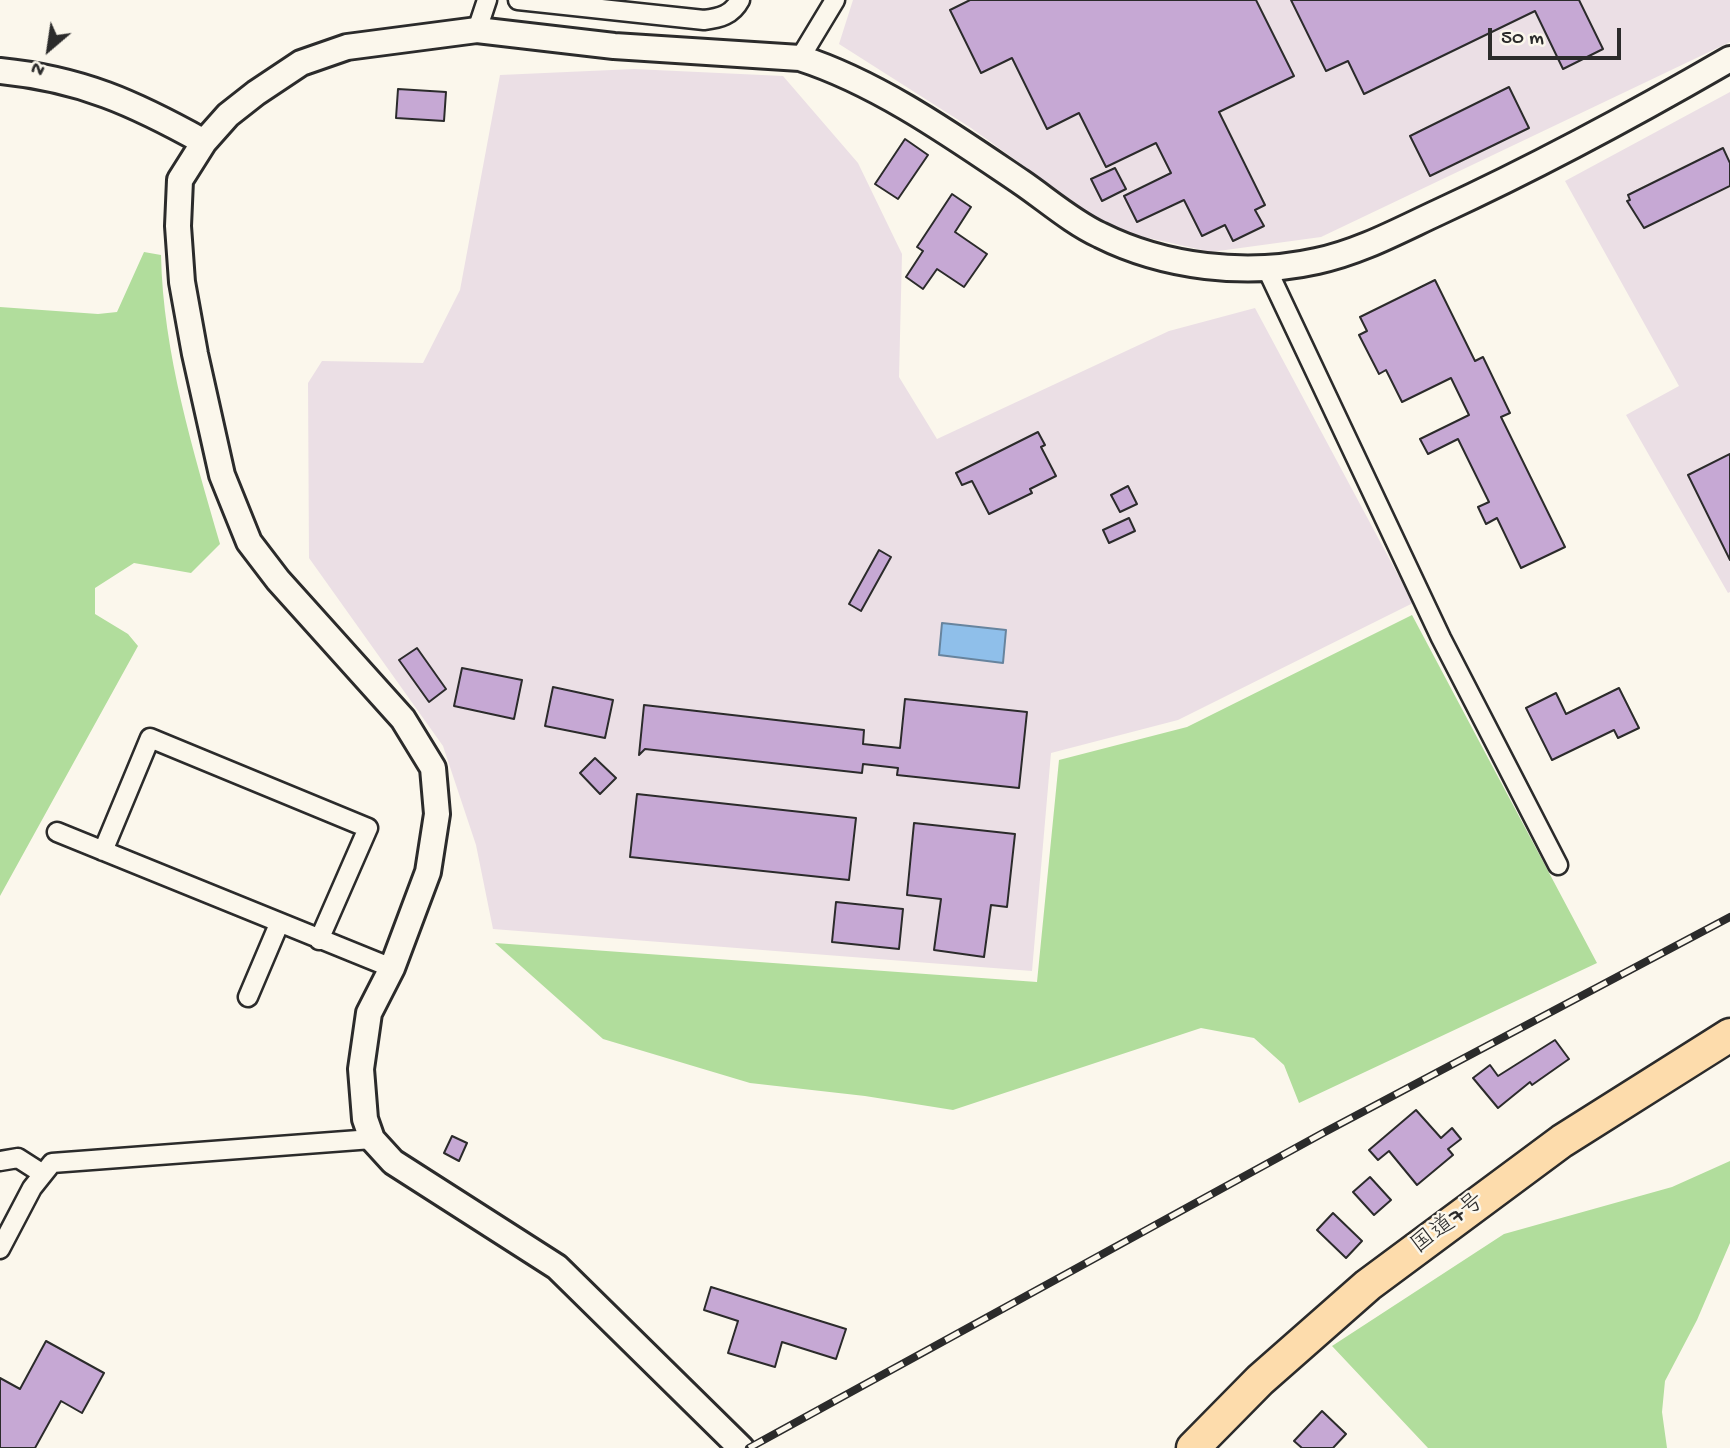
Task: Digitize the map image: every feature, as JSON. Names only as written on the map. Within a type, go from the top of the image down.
[{"type":"highway","name":"国道7号","points":[[1193,1448],[1260,1380],[1368,1285],[1562,1141],[1730,1035]]},
{"type":"street","points":[[477,30],[487,0]]},
{"type":"street","points":[[518,0],[704,20],[720,18],[734,10],[740,0]]},
{"type":"street","points":[[800,58],[835,0]]},
{"type":"street","points":[[741,1448],[557,1266],[393,1162],[372,1139],[365,1119],[361,1069],[369,1013],[393,968],[428,872],[437,814],[433,768],[402,719],[278,579],[249,542],[222,475],[182,282],[178,226],[180,180],[204,142],[228,115],[301,63],[347,47],[477,30],[614,46],[800,58],[821,65],[915,114],[1098,234],[1152,257],[1216,266],[1266,267],[1317,261],[1370,244],[1503,183],[1730,60]]},
{"type":"street","points":[[0,71],[50,76],[91,88],[204,142]]},
{"type":"street","points":[[1266,267],[1441,638],[1558,865]]},
{"type":"street","points":[[103,851],[150,738],[163,743],[368,828],[319,940]]},
{"type":"street","points":[[57,832],[393,968]]},
{"type":"street","points":[[248,997],[279,924]]},
{"type":"street","points":[[0,1249],[32,1188],[52,1163],[372,1139]]},
{"type":"street","points":[[0,1161],[18,1158],[43,1174]]},
{"type":"shaded area","points":[[853,0],[1730,0],[1730,42],[1321,237],[1211,252],[1113,230],[971,128],[839,44]]},
{"type":"shaded area","points":[[634,69],[783,76],[858,163],[902,254],[899,377],[937,439],[1169,331],[1255,308],[1413,603],[1178,720],[1051,753],[1032,971],[493,929],[476,845],[443,746],[309,558],[308,383],[322,361],[423,363],[460,290],[500,75]]},
{"type":"shaded area","points":[[1730,92],[1728,593],[1626,415],[1679,386],[1565,181]]},
{"type":"green space","points":[[144,252],[161,255],[173,365],[220,544],[191,573],[134,563],[95,588],[95,614],[128,634],[138,646],[0,896],[0,307],[98,314],[117,312]]},
{"type":"green space","points":[[1412,615],[1597,963],[1299,1103],[1284,1065],[1254,1038],[1201,1028],[953,1110],[865,1096],[750,1083],[603,1039],[495,943],[1037,982],[1059,760],[1187,727]]},
{"type":"green space","points":[[1730,1161],[1730,1243],[1697,1320],[1665,1381],[1662,1412],[1667,1448],[1428,1448],[1332,1346],[1504,1234],[1672,1187]]},
{"type":"water","points":[[942,623],[1006,630],[1003,663],[939,655]]},
{"type":"building","points":[[970,0],[1256,0],[1294,76],[1219,112],[1265,205],[1255,210],[1264,226],[1233,241],[1225,225],[1202,236],[1184,200],[1137,222],[1124,196],[1171,173],[1156,143],[1106,167],[1079,113],[1047,129],[1012,58],[981,73],[950,10]]},
{"type":"building","points":[[1291,0],[1579,0],[1603,49],[1563,69],[1535,11],[1364,94],[1348,61],[1326,71]]},
{"type":"building","points":[[1509,87],[1529,128],[1430,176],[1410,136]]},
{"type":"building","points":[[398,89],[446,92],[444,121],[396,118]]},
{"type":"building","points":[[905,139],[928,155],[898,199],[875,184]]},
{"type":"building","points":[[1723,148],[1730,163],[1730,186],[1644,228],[1627,201],[1630,200],[1628,195]]},
{"type":"building","points":[[1115,168],[1126,189],[1102,201],[1091,179]]},
{"type":"building","points":[[952,194],[971,207],[955,232],[987,254],[964,287],[937,269],[923,289],[906,277],[923,251],[917,247]]},
{"type":"building","points":[[1435,280],[1475,361],[1483,357],[1510,413],[1501,417],[1565,547],[1521,568],[1497,518],[1486,524],[1478,507],[1489,502],[1458,439],[1428,454],[1420,439],[1469,415],[1451,378],[1402,402],[1386,370],[1379,374],[1359,335],[1367,331],[1360,317]]},
{"type":"building","points":[[1038,432],[1045,445],[1041,447],[1056,476],[1030,489],[1032,493],[989,514],[972,481],[962,485],[956,473]]},
{"type":"building","points":[[1730,454],[1730,560],[1688,475]]},
{"type":"building","points":[[1128,486],[1137,504],[1120,512],[1111,495]]},
{"type":"building","points":[[1129,518],[1135,531],[1109,543],[1103,530]]},
{"type":"building","points":[[879,550],[891,557],[861,611],[849,604]]},
{"type":"building","points":[[417,648],[446,689],[429,702],[399,660]]},
{"type":"building","points":[[462,668],[522,680],[514,719],[454,706]]},
{"type":"building","points":[[553,687],[613,700],[605,738],[545,726]]},
{"type":"building","points":[[1619,688],[1639,728],[1618,738],[1614,730],[1552,760],[1526,708],[1556,693],[1566,714]]},
{"type":"building","points":[[905,699],[1027,712],[1019,788],[897,775],[898,768],[863,764],[862,773],[645,749],[639,755],[644,705],[864,730],[863,744],[900,748]]},
{"type":"building","points":[[595,758],[616,778],[600,794],[580,773]]},
{"type":"building","points":[[637,794],[856,818],[849,880],[630,857]]},
{"type":"building","points":[[914,823],[1015,834],[1007,907],[991,905],[984,957],[934,950],[941,899],[907,895]]},
{"type":"building","points":[[836,902],[903,909],[899,949],[832,942]]},
{"type":"building","points":[[1555,1040],[1569,1059],[1532,1085],[1530,1082],[1498,1108],[1473,1078],[1490,1065],[1498,1076]]},
{"type":"building","points":[[1416,1110],[1441,1138],[1452,1128],[1461,1139],[1448,1149],[1453,1155],[1417,1185],[1389,1151],[1378,1160],[1369,1150]]},
{"type":"building","points":[[452,1136],[467,1143],[459,1161],[444,1153]]},
{"type":"building","points":[[1370,1177],[1391,1200],[1374,1215],[1353,1192]]},
{"type":"building","points":[[1333,1213],[1362,1241],[1346,1258],[1317,1230]]},
{"type":"building","points":[[711,1287],[846,1329],[836,1359],[782,1342],[775,1367],[728,1353],[738,1321],[704,1310]]},
{"type":"building","points":[[46,1341],[104,1373],[82,1413],[61,1401],[35,1448],[0,1448],[0,1378],[20,1389]]},
{"type":"building","points":[[1322,1411],[1346,1434],[1333,1448],[1302,1448],[1294,1441]]},
{"type":"railway","points":[[749,1448],[1323,1133],[1730,917]]}]
